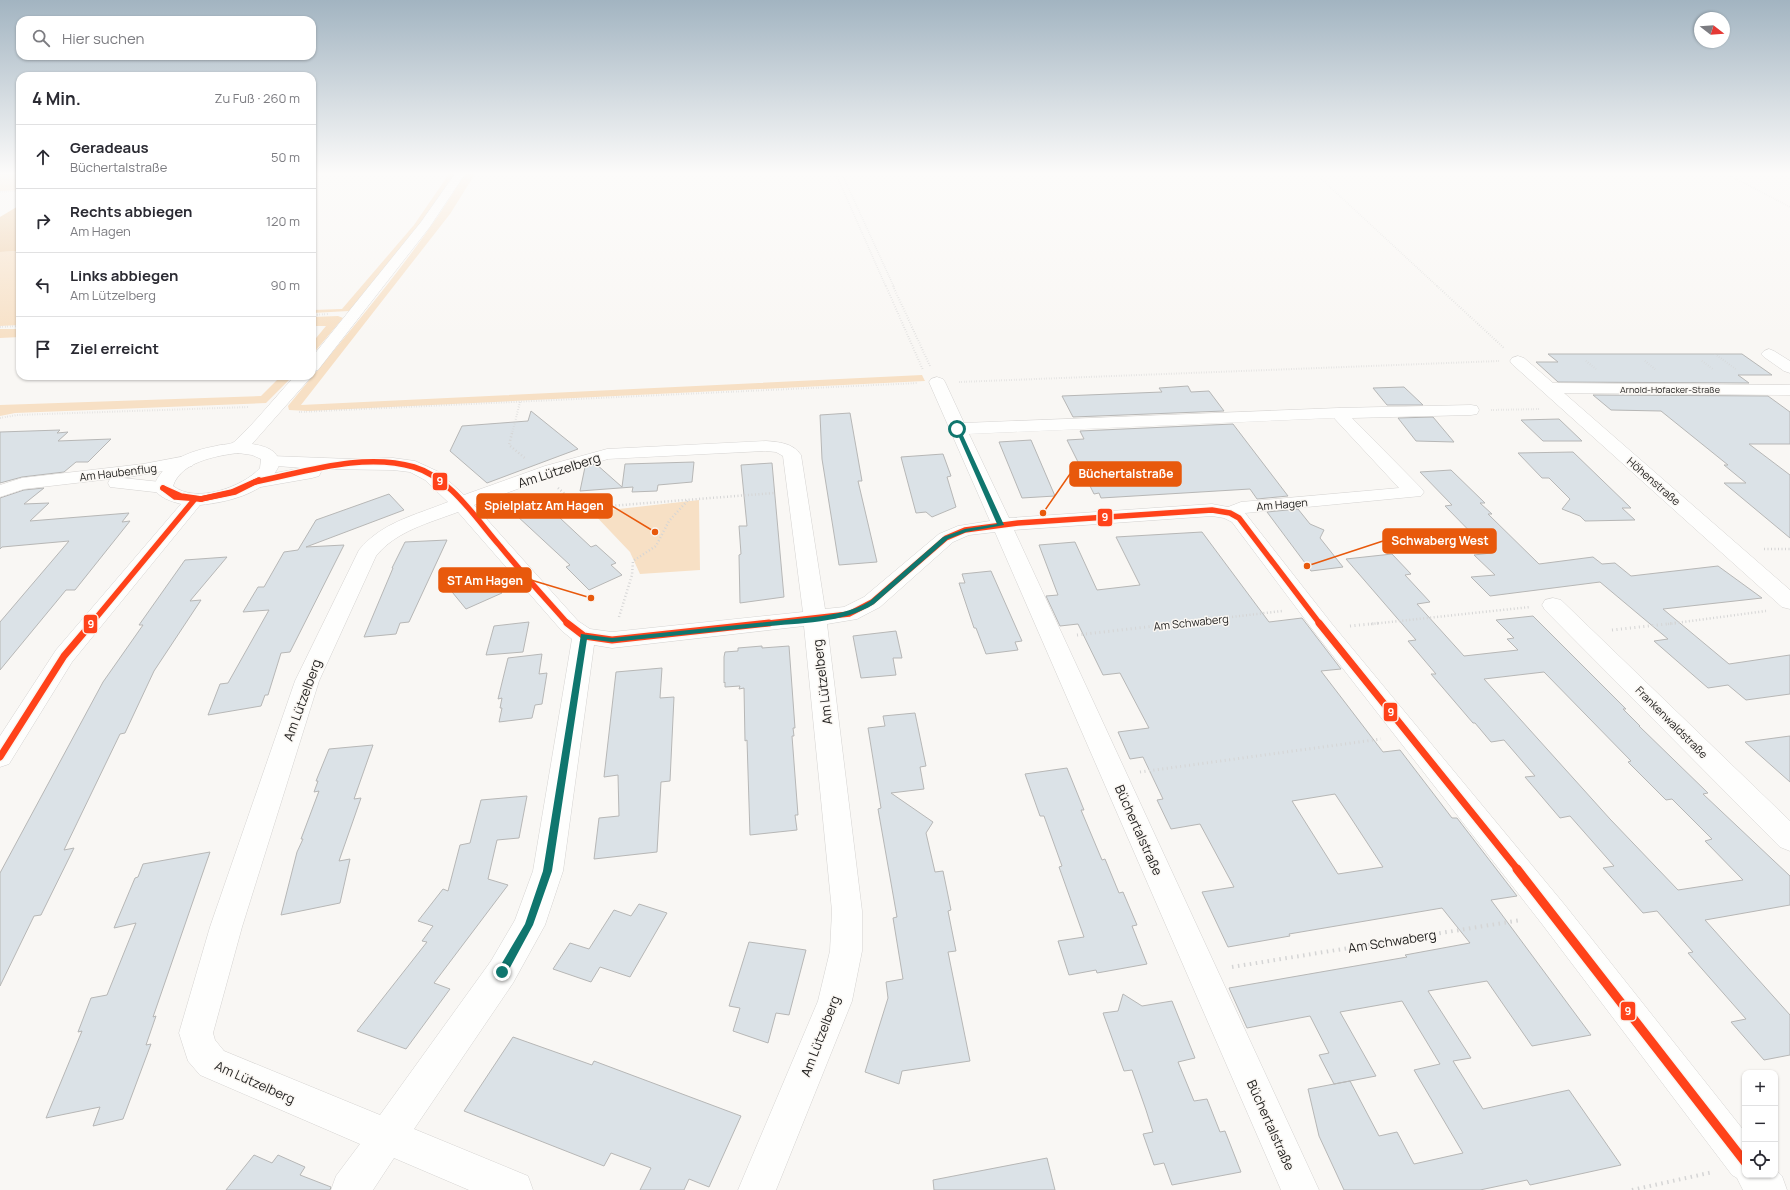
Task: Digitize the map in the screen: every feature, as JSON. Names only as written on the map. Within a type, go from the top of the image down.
[{"type":"street","points":[[316,362],[422,230]]},
{"type":"street","points":[[1769,354],[1790,368]]},
{"type":"street","name":"Höhenstraße","points":[[1518,361],[1790,602]]},
{"type":"street","points":[[238,448],[300,380]]},
{"type":"street","name":"Büchertalstraße","points":[[933,383],[957,429],[1001,525],[1203,971],[1300,1190]]},
{"type":"street","name":"Arnold-Hofacker-Straße","points":[[1549,388],[1790,390]]},
{"type":"street","points":[[957,429],[1338,413],[1471,410]]},
{"type":"street","name":"Am Hagen","points":[[598,638],[815,619],[849,614],[872,602],[946,538],[965,530],[1001,525],[1212,510],[1230,513],[1241,508],[1414,492],[1338,413]]},
{"type":"street","name":"Am Lützelberg","points":[[514,1190],[386,1138],[212,1064],[200,1050],[196,1033],[226,927],[307,681],[366,554],[377,541],[390,532],[543,474],[608,454],[775,446],[788,450],[792,454],[798,492],[815,619],[847,910],[846,951],[835,1001],[757,1190]]},
{"type":"street","points":[[255,482],[270,469],[272,461],[269,454],[260,450],[238,448],[214,452],[186,462],[170,472],[164,480],[163,487],[168,495],[194,500],[231,493],[255,482],[351,465]]},
{"type":"street","points":[[272,461],[351,465],[393,464],[415,467],[432,476],[462,504],[570,626],[598,638],[548,871],[529,925],[502,972],[350,1190]]},
{"type":"street","name":"Am Haubenflug","points":[[0,490],[22,484],[143,470],[186,462]]},
{"type":"street","name":"Am Haubenflug","points":[[49,480],[130,483],[163,487]]},
{"type":"street","points":[[0,757],[64,656],[194,500]]},
{"type":"street","points":[[1230,513],[1239,518],[1316,618],[1553,914],[1741,1169],[1768,1190]]},
{"type":"street","name":"Frankenwaldstraße","points":[[1553,604],[1790,839]]},
{"type":"path","points":[[862,230],[933,383]]},
{"type":"path","points":[[866,230],[933,383]]},
{"type":"path","points":[[1376,230],[1518,361]]},
{"type":"path","points":[[0,327],[16,326]]},
{"type":"path","points":[[273,411],[307,412],[933,383],[1518,361]]},
{"type":"path","points":[[520,402],[509,444],[573,501],[596,507],[689,498],[798,492]]},
{"type":"path","points":[[0,418],[18,415],[244,407]]},
{"type":"path","points":[[1471,410],[1571,409]]},
{"type":"path","points":[[598,638],[632,575],[633,561],[656,546],[668,521],[689,498]]},
{"type":"path","name":"Am Schwaberg","points":[[1074,635],[1316,618],[1553,604]]},
{"type":"path","points":[[1582,632],[1644,628],[1769,610]]},
{"type":"path","points":[[1148,770],[1409,735]]},
{"type":"path","name":"Am Schwaberg","points":[[1231,967],[1553,914]]},
{"type":"path","points":[[1632,1190],[1741,1169]]},
{"type":"shaded area","points":[[0,230],[16,230],[16,251],[0,252]]},
{"type":"shaded area","points":[[410,230],[415,230],[349,311],[316,313],[316,310],[342,309]]},
{"type":"shaded area","points":[[429,230],[438,230],[301,405],[922,375],[925,381],[308,411],[289,410],[288,406],[310,380],[316,380],[316,372],[358,322]]},
{"type":"shaded area","points":[[16,251],[16,325],[0,326],[0,252]]},
{"type":"shaded area","points":[[338,316],[343,318],[316,350],[316,338],[326,326],[316,326],[316,317]]},
{"type":"shaded area","points":[[0,329],[16,329],[16,337],[0,338]]},
{"type":"shaded area","points":[[277,380],[289,380],[266,403],[15,413],[0,416],[0,405],[261,396]]},
{"type":"shaded area","points":[[699,500],[700,570],[640,574],[630,552],[592,512]]},
{"type":"building","points":[[1548,354],[1742,354],[1772,375],[1738,375],[1749,383],[1558,382],[1536,362],[1558,362]]},
{"type":"building","points":[[1188,386],[1191,392],[1209,391],[1224,411],[1073,417],[1062,396],[1162,392],[1159,388]]},
{"type":"building","points":[[1404,387],[1423,405],[1387,405],[1373,388]]},
{"type":"building","points":[[1593,395],[1768,396],[1790,412],[1790,444],[1749,444],[1790,475],[1790,538],[1724,483],[1746,483],[1724,465],[1728,465],[1661,411],[1611,410]]},
{"type":"building","points":[[531,411],[578,449],[487,483],[450,451],[462,426],[528,421]]},
{"type":"building","points":[[850,413],[862,481],[858,481],[877,562],[839,565],[822,459],[820,415]]},
{"type":"building","points":[[1433,417],[1454,442],[1416,441],[1398,418]]},
{"type":"building","points":[[1559,419],[1582,441],[1543,441],[1521,420]]},
{"type":"building","points":[[1233,424],[1288,496],[1257,499],[1250,489],[1101,498],[1099,493],[1094,494],[1067,440],[1084,439],[1080,431]]},
{"type":"building","points":[[60,430],[57,433],[68,432],[58,441],[111,439],[88,462],[76,462],[64,472],[22,477],[0,483],[0,432]]},
{"type":"building","points":[[1031,440],[1055,496],[1022,498],[999,442]]},
{"type":"building","points":[[1573,452],[1631,508],[1622,508],[1635,520],[1585,521],[1580,516],[1562,509],[1570,499],[1549,478],[1542,478],[1518,453]]},
{"type":"building","points":[[943,454],[951,476],[947,477],[956,507],[932,517],[926,512],[916,513],[901,457]]},
{"type":"building","points":[[694,462],[692,482],[658,485],[657,491],[632,492],[633,487],[580,491],[585,467],[596,464],[622,487],[625,464]]},
{"type":"building","points":[[772,463],[784,597],[740,603],[739,555],[741,554],[739,526],[747,526],[741,465]]},
{"type":"building","points":[[1451,470],[1485,503],[1480,503],[1492,514],[1488,514],[1539,564],[1593,557],[1602,564],[1615,563],[1631,576],[1718,566],[1762,598],[1663,609],[1729,664],[1790,655],[1790,694],[1746,700],[1728,685],[1708,688],[1654,641],[1668,639],[1600,582],[1490,596],[1471,577],[1495,575],[1474,555],[1491,553],[1445,506],[1452,505],[1420,472]]},
{"type":"building","points":[[44,488],[24,504],[49,503],[30,521],[129,513],[122,522],[130,521],[75,590],[66,590],[0,670],[0,622],[69,541],[2,547],[0,549],[0,498],[24,490]]},
{"type":"building","points":[[389,494],[404,510],[306,547],[344,545],[290,652],[281,653],[268,695],[265,695],[261,706],[208,715],[220,684],[228,683],[269,610],[243,612],[258,587],[264,587],[284,552],[298,550],[316,520]]},
{"type":"building","points":[[545,504],[591,547],[596,545],[616,563],[611,565],[622,575],[589,590],[566,567],[570,565],[516,515]]},
{"type":"building","points":[[1298,509],[1310,524],[1324,530],[1320,538],[1343,567],[1311,571],[1267,512]]},
{"type":"building","points":[[1202,532],[1269,622],[1302,618],[1341,669],[1321,671],[1383,752],[1400,750],[1452,818],[1457,818],[1517,896],[1491,900],[1591,1035],[1532,1046],[1487,981],[1428,991],[1471,1058],[1453,1061],[1483,1109],[1569,1090],[1621,1165],[1530,1185],[1527,1180],[1480,1190],[1344,1190],[1319,1136],[1308,1089],[1350,1081],[1379,1136],[1397,1132],[1414,1164],[1463,1153],[1414,1070],[1440,1064],[1402,1001],[1340,1012],[1376,1076],[1334,1084],[1319,1055],[1329,1053],[1310,1016],[1247,1028],[1229,988],[1407,957],[1405,955],[1470,943],[1442,908],[1289,934],[1290,936],[1228,947],[1202,892],[1234,887],[1200,824],[1171,829],[1157,800],[1163,799],[1143,757],[1130,759],[1118,732],[1149,728],[1120,673],[1103,675],[1078,624],[1060,626],[1046,596],[1058,595],[1039,545],[1075,542],[1097,590],[1140,585],[1116,537]],"holes":[[[1335,794],[1383,867],[1338,874],[1292,801]]]},
{"type":"building","points":[[447,540],[409,622],[400,623],[396,634],[364,637],[392,568],[405,542]]},
{"type":"building","points":[[1392,554],[1411,574],[1405,575],[1430,602],[1417,604],[1464,656],[1518,650],[1507,639],[1514,638],[1496,620],[1533,616],[1626,709],[1623,709],[1639,726],[1708,793],[1703,794],[1790,876],[1790,905],[1705,920],[1790,1015],[1790,1055],[1764,1060],[1731,1022],[1746,1019],[1688,953],[1693,952],[1657,911],[1643,913],[1603,868],[1614,866],[1570,816],[1560,818],[1525,777],[1535,776],[1504,740],[1491,742],[1475,723],[1473,723],[1431,674],[1436,674],[1408,641],[1416,640],[1346,559]],"holes":[[[1544,672],[1631,761],[1628,762],[1666,800],[1672,799],[1712,839],[1705,841],[1743,880],[1678,890],[1610,819],[1484,679]]]},
{"type":"building","points":[[227,557],[190,601],[201,600],[154,671],[125,733],[120,734],[64,850],[74,848],[41,915],[34,916],[0,986],[0,873],[103,682],[143,625],[139,625],[185,560]]},
{"type":"building","points":[[991,571],[1022,641],[1015,642],[1018,650],[986,654],[976,628],[974,628],[959,583],[965,583],[962,574]]},
{"type":"building","points":[[484,573],[502,593],[466,609],[448,587]]},
{"type":"building","points":[[529,622],[523,652],[486,655],[494,626]]},
{"type":"building","points":[[896,631],[902,658],[893,658],[896,675],[861,678],[853,636]]},
{"type":"building","points":[[762,646],[762,648],[789,646],[795,728],[793,728],[794,736],[792,736],[798,815],[795,815],[797,830],[750,835],[744,688],[739,689],[740,686],[725,687],[724,657],[725,652],[738,651],[738,648]]},
{"type":"building","points":[[542,654],[539,674],[547,673],[542,704],[535,705],[532,718],[499,722],[502,708],[500,708],[502,698],[498,699],[508,658]]},
{"type":"building","points":[[662,668],[660,698],[674,697],[670,781],[661,782],[657,852],[594,859],[599,818],[619,816],[618,775],[604,777],[616,672]]},
{"type":"building","points":[[915,713],[926,766],[920,767],[924,789],[891,793],[933,822],[926,833],[935,872],[943,871],[951,910],[948,911],[956,951],[948,952],[970,1061],[902,1071],[899,1084],[865,1072],[888,998],[886,982],[903,979],[893,918],[897,917],[878,809],[881,808],[868,728],[885,726],[883,716]]},
{"type":"building","points":[[1790,736],[1790,782],[1745,742]]},
{"type":"building","points":[[373,745],[354,799],[361,798],[339,861],[350,859],[340,903],[281,915],[297,852],[303,839],[301,839],[319,791],[314,792],[318,781],[316,781],[329,749]]},
{"type":"building","points":[[1067,768],[1084,810],[1081,810],[1102,860],[1105,859],[1119,893],[1123,892],[1137,925],[1132,926],[1147,964],[1097,973],[1096,970],[1069,975],[1058,941],[1084,937],[1059,867],[1062,866],[1044,816],[1040,816],[1025,774]]},
{"type":"building","points":[[527,796],[519,838],[497,840],[488,879],[508,885],[434,983],[450,989],[406,1049],[357,1031],[427,942],[422,941],[433,926],[418,921],[443,889],[448,891],[460,845],[470,843],[481,800]]},
{"type":"building","points":[[210,852],[153,1017],[156,1016],[146,1045],[151,1044],[123,1119],[93,1126],[100,1107],[46,1118],[82,1031],[78,1032],[91,998],[107,995],[136,923],[114,928],[135,878],[138,877],[143,864]]},
{"type":"building","points":[[639,904],[667,913],[630,977],[600,967],[591,982],[553,969],[570,943],[589,949],[614,910],[631,916]]},
{"type":"building","points":[[749,942],[806,950],[789,1015],[776,1013],[768,1043],[733,1031],[740,1008],[729,1006]]},
{"type":"building","points":[[1123,994],[1142,1006],[1172,1001],[1195,1058],[1178,1062],[1194,1101],[1207,1099],[1220,1132],[1225,1131],[1241,1172],[1172,1185],[1164,1163],[1154,1165],[1143,1134],[1153,1132],[1146,1110],[1132,1070],[1124,1071],[1103,1013],[1118,1011]]},
{"type":"building","points":[[513,1037],[592,1065],[594,1061],[741,1116],[709,1187],[689,1179],[684,1190],[640,1190],[651,1168],[611,1153],[604,1166],[464,1111]]},
{"type":"building","points":[[254,1155],[272,1163],[278,1155],[305,1167],[300,1175],[331,1187],[330,1190],[226,1190]]},
{"type":"building","points":[[1047,1158],[1055,1190],[934,1190],[933,1180]]},
{"type":"transit line","name":"9","points":[[255,482],[355,463],[395,463],[414,467],[426,472],[438,480],[461,501],[570,626],[584,636],[612,640],[849,614],[872,602],[946,538],[965,530],[1018,523],[1212,510],[1230,513],[1239,518],[1324,629],[1553,914],[1742,1158]]},
{"type":"transit line","name":"9","points":[[201,499],[235,492],[259,480]]},
{"type":"transit line","name":"9","points":[[201,499],[232,492],[259,480]]},
{"type":"transit line","name":"9","points":[[163,488],[181,496],[201,499]]},
{"type":"transit line","name":"9","points":[[163,488],[175,497],[185,499],[201,499]]},
{"type":"transit line","name":"9","points":[[0,757],[64,656],[194,500]]},
{"type":"place","name":"Büchertalstraße","points":[[1043,513]]},
{"type":"place","name":"Spielplatz Am Hagen","points":[[655,532]]},
{"type":"place","name":"Schwaberg West","points":[[1307,566]]},
{"type":"place","name":"ST Am Hagen","points":[[591,598]]},
{"type":"route","points":[[502,972],[529,925],[548,871],[584,636],[612,640],[815,619],[849,614],[861,609],[872,602],[946,538],[965,530],[1001,525],[957,429]]}]
